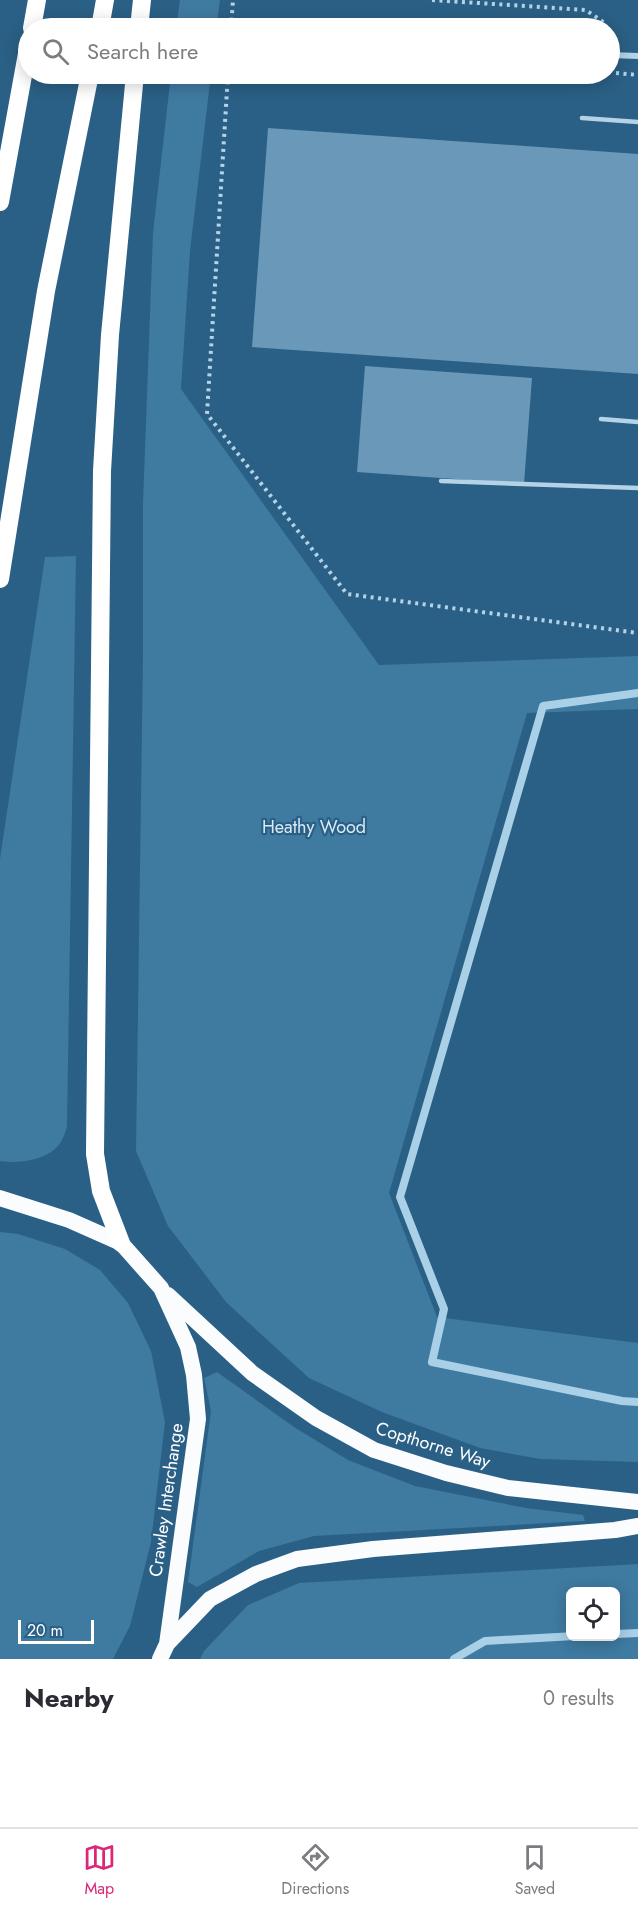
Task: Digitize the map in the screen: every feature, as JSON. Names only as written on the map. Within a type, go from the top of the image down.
[{"type":"highway","points":[[34,18],[37,0]]},
{"type":"highway","points":[[102,18],[105,0]]},
{"type":"highway","points":[[141,18],[142,0]]},
{"type":"highway","points":[[0,202],[21,84]]},
{"type":"highway","points":[[0,579],[46,291],[88,84]]},
{"type":"highway","points":[[122,1243],[101,1191],[95,1154],[100,618],[102,471],[109,346],[134,84]]},
{"type":"highway","name":"Crawley Interchange","points":[[5,1199],[69,1220],[122,1243],[161,1288],[188,1347],[194,1375],[198,1419],[164,1652]]},
{"type":"highway","name":"Copthorne Way","points":[[161,1288],[252,1373],[316,1418],[374,1450],[446,1473],[508,1488],[638,1502]]},
{"type":"highway","points":[[164,1652],[210,1599],[256,1574],[297,1559],[363,1550],[615,1530],[638,1526]]},
{"type":"street","points":[[620,55],[638,56]]},
{"type":"lane","points":[[582,118],[638,122]]},
{"type":"lane","points":[[601,419],[638,422]]},
{"type":"lane","points":[[441,481],[638,488]]},
{"type":"path","points":[[232,18],[233,0]]},
{"type":"path","points":[[432,0],[586,10],[597,18]]},
{"type":"path","points":[[620,74],[638,75]]},
{"type":"path","points":[[227,84],[207,414],[347,594],[638,633]]},
{"type":"green space","points":[[180,0],[220,0],[217,18],[177,18]]},
{"type":"green space","name":"Heathy Wood","points":[[170,84],[210,84],[190,251],[181,389],[379,665],[638,656],[638,709],[527,713],[389,1193],[437,1317],[638,1343],[638,1462],[540,1459],[480,1448],[382,1412],[309,1378],[226,1302],[168,1226],[136,1151],[143,504],[153,233]]},
{"type":"green space","points":[[76,556],[67,1126],[63,1138],[51,1152],[26,1161],[0,1161],[0,859],[45,557]]},
{"type":"green space","points":[[0,1232],[18,1234],[65,1249],[100,1270],[128,1303],[151,1351],[165,1422],[151,1542],[130,1626],[113,1659],[0,1659]]},
{"type":"green space","points":[[217,1372],[294,1427],[348,1460],[415,1486],[526,1508],[583,1515],[585,1521],[314,1536],[259,1551],[197,1587],[188,1582],[211,1411],[204,1378]]},
{"type":"green space","points":[[638,1564],[638,1659],[200,1659],[204,1651],[248,1605],[299,1583]]},
{"type":"building","points":[[268,128],[638,154],[638,374],[252,347]]},
{"type":"building","points":[[365,366],[532,378],[524,484],[357,472]]},
{"type":"waterway","points":[[638,693],[543,706],[400,1197],[444,1309],[432,1362],[622,1401],[638,1402]]},
{"type":"waterway","points":[[620,1634],[638,1633]]},
{"type":"waterway","points":[[454,1659],[485,1641],[566,1636]]}]
